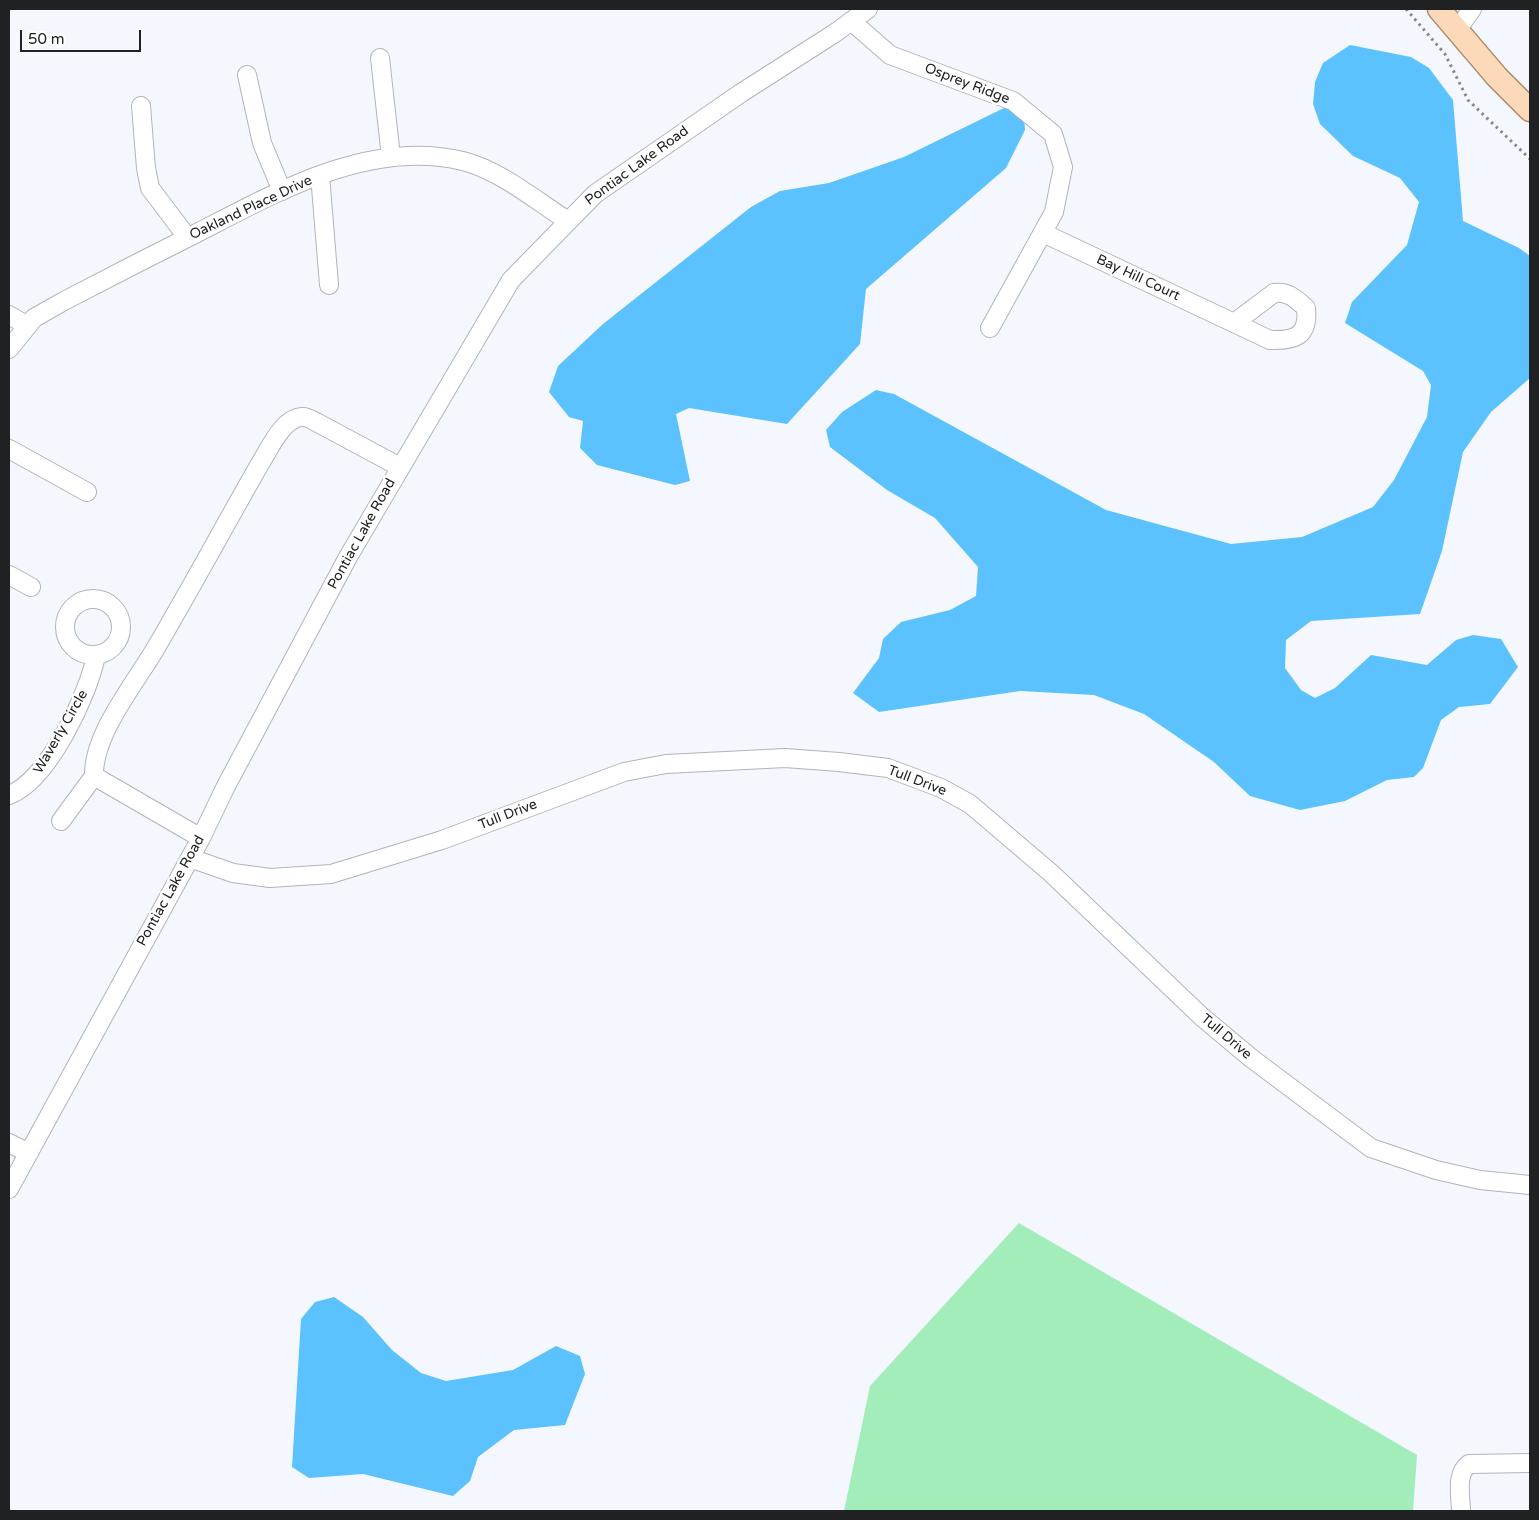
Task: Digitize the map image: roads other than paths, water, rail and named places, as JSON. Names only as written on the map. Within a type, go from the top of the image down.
[{"type":"main road","points":[[1440,9],[1497,77],[1530,110]]},
{"type":"street","name":"Pontiac Lake Road","points":[[9,1189],[201,838],[225,788],[348,557],[511,280],[595,194],[741,93],[868,9]]},
{"type":"street","points":[[1457,30],[1472,9]]},
{"type":"street","name":"Osprey Ridge","points":[[852,21],[890,55],[1013,101],[1053,134],[1063,167],[1054,212],[990,328]]},
{"type":"street","points":[[380,58],[391,157]]},
{"type":"street","points":[[247,75],[262,143],[282,191]]},
{"type":"street","points":[[141,106],[146,168],[150,188],[188,237]]},
{"type":"street","name":"Oakland Place Drive","points":[[9,349],[26,325],[64,300],[282,191],[320,175],[366,161],[391,157],[434,156],[464,161],[500,176],[568,221]]},
{"type":"street","points":[[320,175],[329,285]]},
{"type":"street","name":"Bay Hill Court","points":[[1043,233],[1234,323]]},
{"type":"street","points":[[9,315],[26,325]]},
{"type":"street","points":[[61,822],[94,776],[97,750],[121,704],[280,433],[292,421],[304,417],[400,467]]},
{"type":"street","points":[[9,449],[87,492]]},
{"type":"street","points":[[9,575],[31,587]]},
{"type":"street","name":"Waverly Circle","points":[[9,795],[23,788],[41,772],[80,705],[92,678],[96,656]]},
{"type":"street","name":"Tull Drive","points":[[190,858],[232,873],[270,878],[331,874],[442,840],[632,770],[666,764],[786,758],[888,768],[941,788],[970,804],[1050,873],[1207,1021],[1250,1058],[1371,1148],[1436,1170],[1480,1180],[1530,1185]]},
{"type":"street","points":[[94,776],[201,838]]},
{"type":"street","points":[[9,1143],[29,1153]]},
{"type":"street","points":[[1461,1511],[1460,1476],[1462,1469],[1469,1464],[1530,1463]]},
{"type":"water","points":[[1350,45],[1411,57],[1429,68],[1453,100],[1463,221],[1519,248],[1530,256],[1530,378],[1491,412],[1463,452],[1442,551],[1420,614],[1311,621],[1286,640],[1285,668],[1301,690],[1315,698],[1335,688],[1371,655],[1427,665],[1456,640],[1473,635],[1501,639],[1518,667],[1490,704],[1459,707],[1441,720],[1423,768],[1414,777],[1387,780],[1345,801],[1300,810],[1250,796],[1214,762],[1144,714],[1094,695],[1020,691],[879,712],[853,693],[879,658],[883,639],[901,622],[950,610],[976,596],[978,567],[935,518],[887,490],[830,447],[826,430],[842,412],[876,390],[894,394],[1106,510],[1231,544],[1302,537],[1373,507],[1394,480],[1427,417],[1431,385],[1423,371],[1345,323],[1352,302],[1407,245],[1419,202],[1400,178],[1353,156],[1320,124],[1313,104],[1315,82],[1323,63]]},
{"type":"water","points":[[1006,107],[1024,115],[1025,130],[1006,168],[866,289],[860,344],[787,424],[689,408],[676,414],[690,481],[675,485],[597,465],[580,448],[583,421],[569,417],[549,392],[558,366],[603,324],[751,207],[780,191],[829,183],[904,157]]},
{"type":"water","points":[[334,1297],[363,1317],[392,1350],[421,1373],[446,1381],[513,1370],[556,1346],[580,1356],[585,1374],[565,1425],[514,1430],[478,1457],[470,1481],[453,1496],[363,1474],[309,1478],[292,1467],[301,1319],[315,1302]]}]
